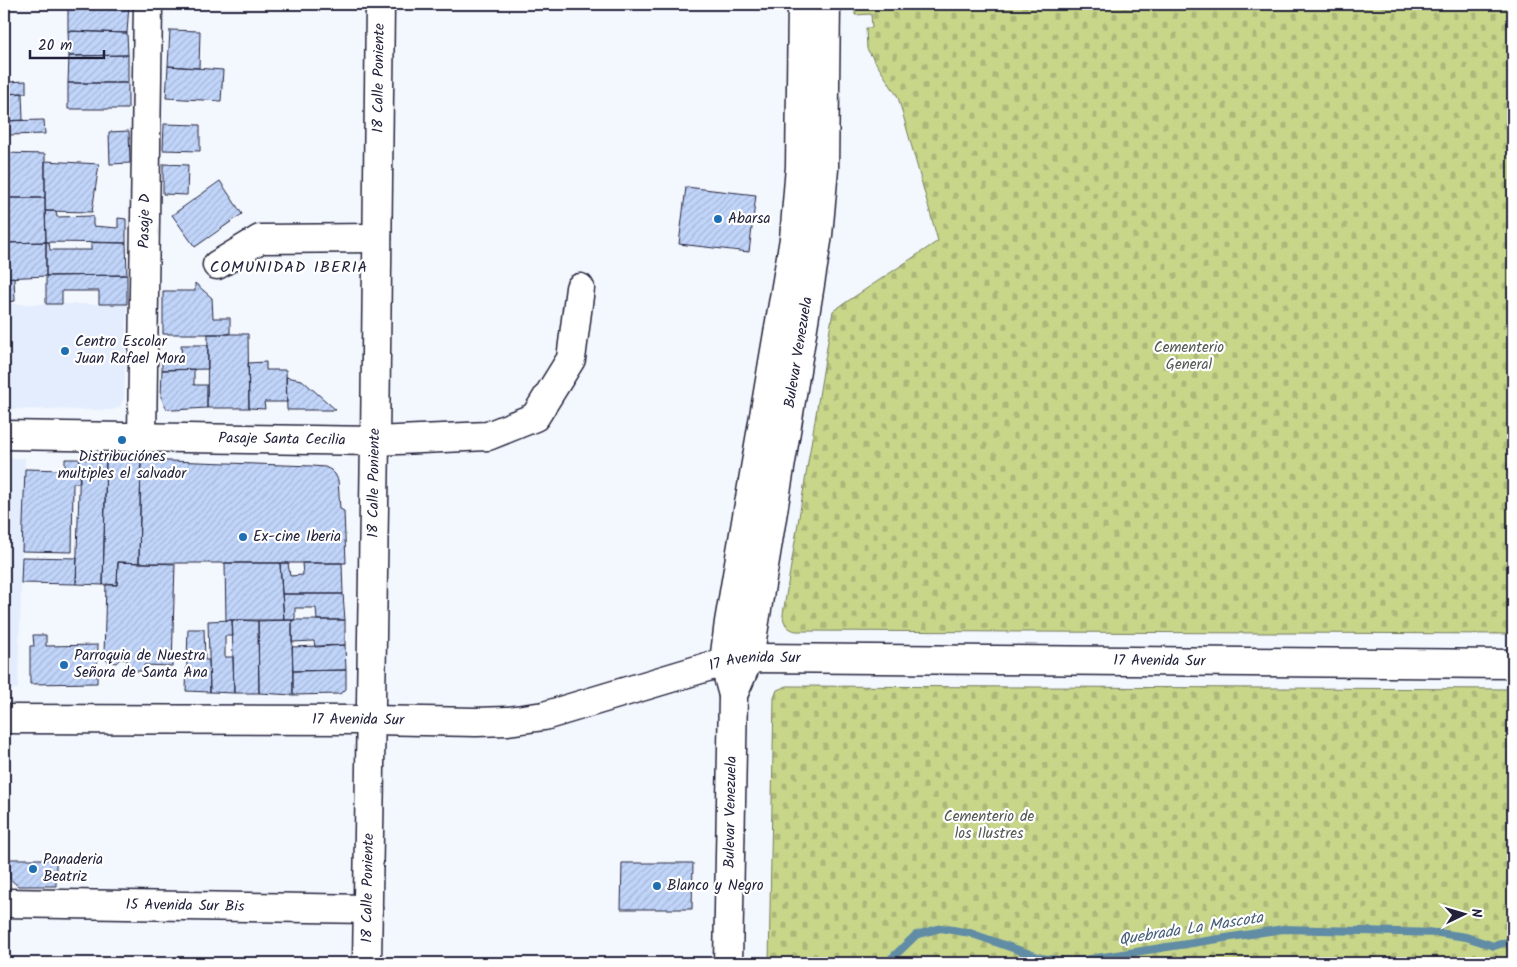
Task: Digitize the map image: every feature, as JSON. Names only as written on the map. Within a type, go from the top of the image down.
[{"type":"main road","name":"Pasaje D","points":[[142,437],[148,4]]},
{"type":"main road","name":"18 Calle Poniente","points":[[367,963],[380,4]]},
{"type":"main road","name":"Bulevar Venezuela","points":[[737,660],[729,622],[794,239],[800,167],[802,4]]},
{"type":"main road","name":"Bulevar Venezuela","points":[[727,962],[733,695],[737,660],[818,235],[824,169],[826,4]]},
{"type":"main road","points":[[217,265],[260,239],[377,238]]},
{"type":"main road","name":"Pasaje Santa Cecilia","points":[[4,435],[375,441],[488,436],[535,417],[570,359],[580,288]]},
{"type":"main road","name":"17 Avenida Sur","points":[[4,719],[476,722],[527,720],[737,660],[1513,664]]},
{"type":"main road","name":"15 Avenida Sur Bis","points":[[4,903],[368,909]]},
{"type":"shaded area","name":"Centro Escolar Juan Rafael Mora","points":[[4,304],[127,304],[124,398],[120,407],[111,410],[4,409]]},
{"type":"shaded area","points":[[4,458],[25,458],[18,689],[4,689]]},
{"type":"green space","name":"Cementerio General","points":[[855,4],[1513,4],[1513,634],[796,631],[788,627],[783,614],[833,311],[938,241],[898,97],[867,49],[866,28],[872,28],[871,14],[855,15]]},
{"type":"green space","name":"Cementerio de los Ilustres","points":[[787,686],[1513,689],[1513,963],[769,963],[774,698],[777,690]]},
{"type":"building","points":[[68,4],[129,4],[127,33],[68,31]]},
{"type":"building","points":[[170,30],[200,31],[199,68],[168,66]]},
{"type":"building","points":[[68,31],[127,33],[128,55],[69,56]]},
{"type":"building","points":[[128,55],[128,83],[68,83],[69,56]]},
{"type":"building","points":[[4,62],[6,63],[7,82],[26,81],[26,93],[4,94]]},
{"type":"building","points":[[168,66],[223,70],[221,101],[166,98]]},
{"type":"building","points":[[68,83],[128,83],[128,109],[68,109]]},
{"type":"building","points":[[22,93],[23,120],[4,121],[4,94]]},
{"type":"building","points":[[44,120],[45,134],[6,135],[6,154],[4,153],[4,121]]},
{"type":"building","points":[[164,124],[200,125],[200,151],[163,150]]},
{"type":"building","points":[[129,131],[130,163],[110,164],[109,132]]},
{"type":"building","points":[[4,153],[45,154],[45,198],[4,198]]},
{"type":"building","points":[[45,161],[99,164],[92,212],[45,211]]},
{"type":"building","points":[[163,164],[188,165],[187,195],[163,194]]},
{"type":"building","points":[[220,181],[242,214],[195,247],[172,215]]},
{"type":"building","name":"Abarsa","points":[[686,187],[756,195],[749,252],[679,244]]},
{"type":"building","points":[[4,198],[45,198],[46,242],[4,243]]},
{"type":"building","points":[[45,211],[56,211],[57,217],[93,216],[93,226],[118,228],[118,218],[126,219],[126,243],[46,242]]},
{"type":"building","points":[[46,242],[46,276],[4,278],[4,243]]},
{"type":"building","points":[[46,242],[49,242],[50,250],[91,250],[91,242],[126,243],[127,275],[46,276]]},
{"type":"building","points":[[127,275],[127,304],[99,304],[99,291],[62,291],[62,304],[46,304],[46,276]]},
{"type":"building","points":[[14,277],[15,301],[4,302],[4,278]]},
{"type":"building","points":[[195,283],[212,298],[213,318],[230,318],[230,334],[163,334],[163,291],[195,291]]},
{"type":"building","points":[[208,334],[248,334],[249,408],[207,408]]},
{"type":"building","points":[[181,345],[208,345],[208,369],[162,370],[162,359],[182,359]]},
{"type":"building","points":[[266,362],[266,370],[286,370],[287,402],[264,402],[265,409],[249,408],[248,363]]},
{"type":"building","points":[[194,369],[194,385],[207,385],[207,408],[173,410],[166,408],[161,397],[162,370]]},
{"type":"building","points":[[286,377],[302,380],[336,410],[287,410]]},
{"type":"building","points":[[65,459],[80,459],[80,483],[73,483],[72,552],[22,551],[25,469],[65,470]]},
{"type":"building","points":[[80,459],[106,460],[103,585],[76,584]]},
{"type":"building","points":[[106,460],[141,460],[139,563],[118,562],[117,585],[103,585]]},
{"type":"building","name":"Ex-cine Iberia","points":[[141,460],[312,466],[325,467],[331,470],[338,480],[340,509],[344,511],[346,563],[139,563]]},
{"type":"building","points":[[22,557],[77,558],[76,584],[21,583]]},
{"type":"building","points":[[118,562],[175,564],[172,666],[144,665],[144,671],[127,671],[127,659],[120,659],[116,663],[107,661],[104,655],[106,584],[117,585]]},
{"type":"building","points":[[225,563],[280,563],[284,620],[226,620]]},
{"type":"building","points":[[280,563],[288,563],[290,576],[303,575],[302,563],[342,563],[343,594],[282,594]]},
{"type":"building","points":[[282,594],[343,594],[345,620],[317,620],[316,608],[295,608],[295,620],[284,620]]},
{"type":"building","points":[[232,620],[258,621],[259,693],[234,693]]},
{"type":"building","points":[[232,620],[233,636],[225,636],[225,657],[233,657],[234,693],[210,692],[208,621]]},
{"type":"building","points":[[292,620],[345,620],[345,645],[315,647],[314,641],[292,642]]},
{"type":"building","points":[[292,620],[293,695],[259,693],[258,621]]},
{"type":"building","points":[[188,629],[204,629],[205,660],[209,660],[210,692],[186,691]]},
{"type":"building","name":"Parroquia de Nuestra Señora de Santa Ana","points":[[33,635],[46,635],[46,646],[98,645],[97,683],[30,684],[30,646],[34,646]]},
{"type":"building","points":[[345,645],[346,670],[293,671],[292,647]]},
{"type":"building","points":[[346,670],[346,689],[339,694],[293,695],[293,671]]},
{"type":"building","name":"Panaderia Beatriz","points":[[9,859],[56,859],[56,886],[18,886],[10,879]]},
{"type":"building","name":"Blanco y Negro","points":[[622,863],[693,863],[692,909],[621,909]]},
{"type":"waterway","name":"Quebrada La Mascota","points":[[889,963],[916,935],[941,928],[970,933],[1041,958],[1071,962],[1283,929],[1439,933],[1466,937],[1494,946],[1513,940]]},
{"type":"place","name":"Abarsa","points":[[718,219]]},
{"type":"place","name":"Centro Escolar Juan Rafael Mora","points":[[65,351]]},
{"type":"place","name":"Distribuciónes multiples el salvador","points":[[122,440]]},
{"type":"place","name":"Ex-cine Iberia","points":[[243,537]]},
{"type":"place","name":"Parroquia de Nuestra Señora de Santa Ana","points":[[64,665]]},
{"type":"place","name":"Panaderia Beatriz","points":[[33,869]]},
{"type":"place","name":"Blanco y Negro","points":[[657,886]]},
{"type":"district","name":"COMUNIDAD IBERIA","points":[[289,267]]}]
